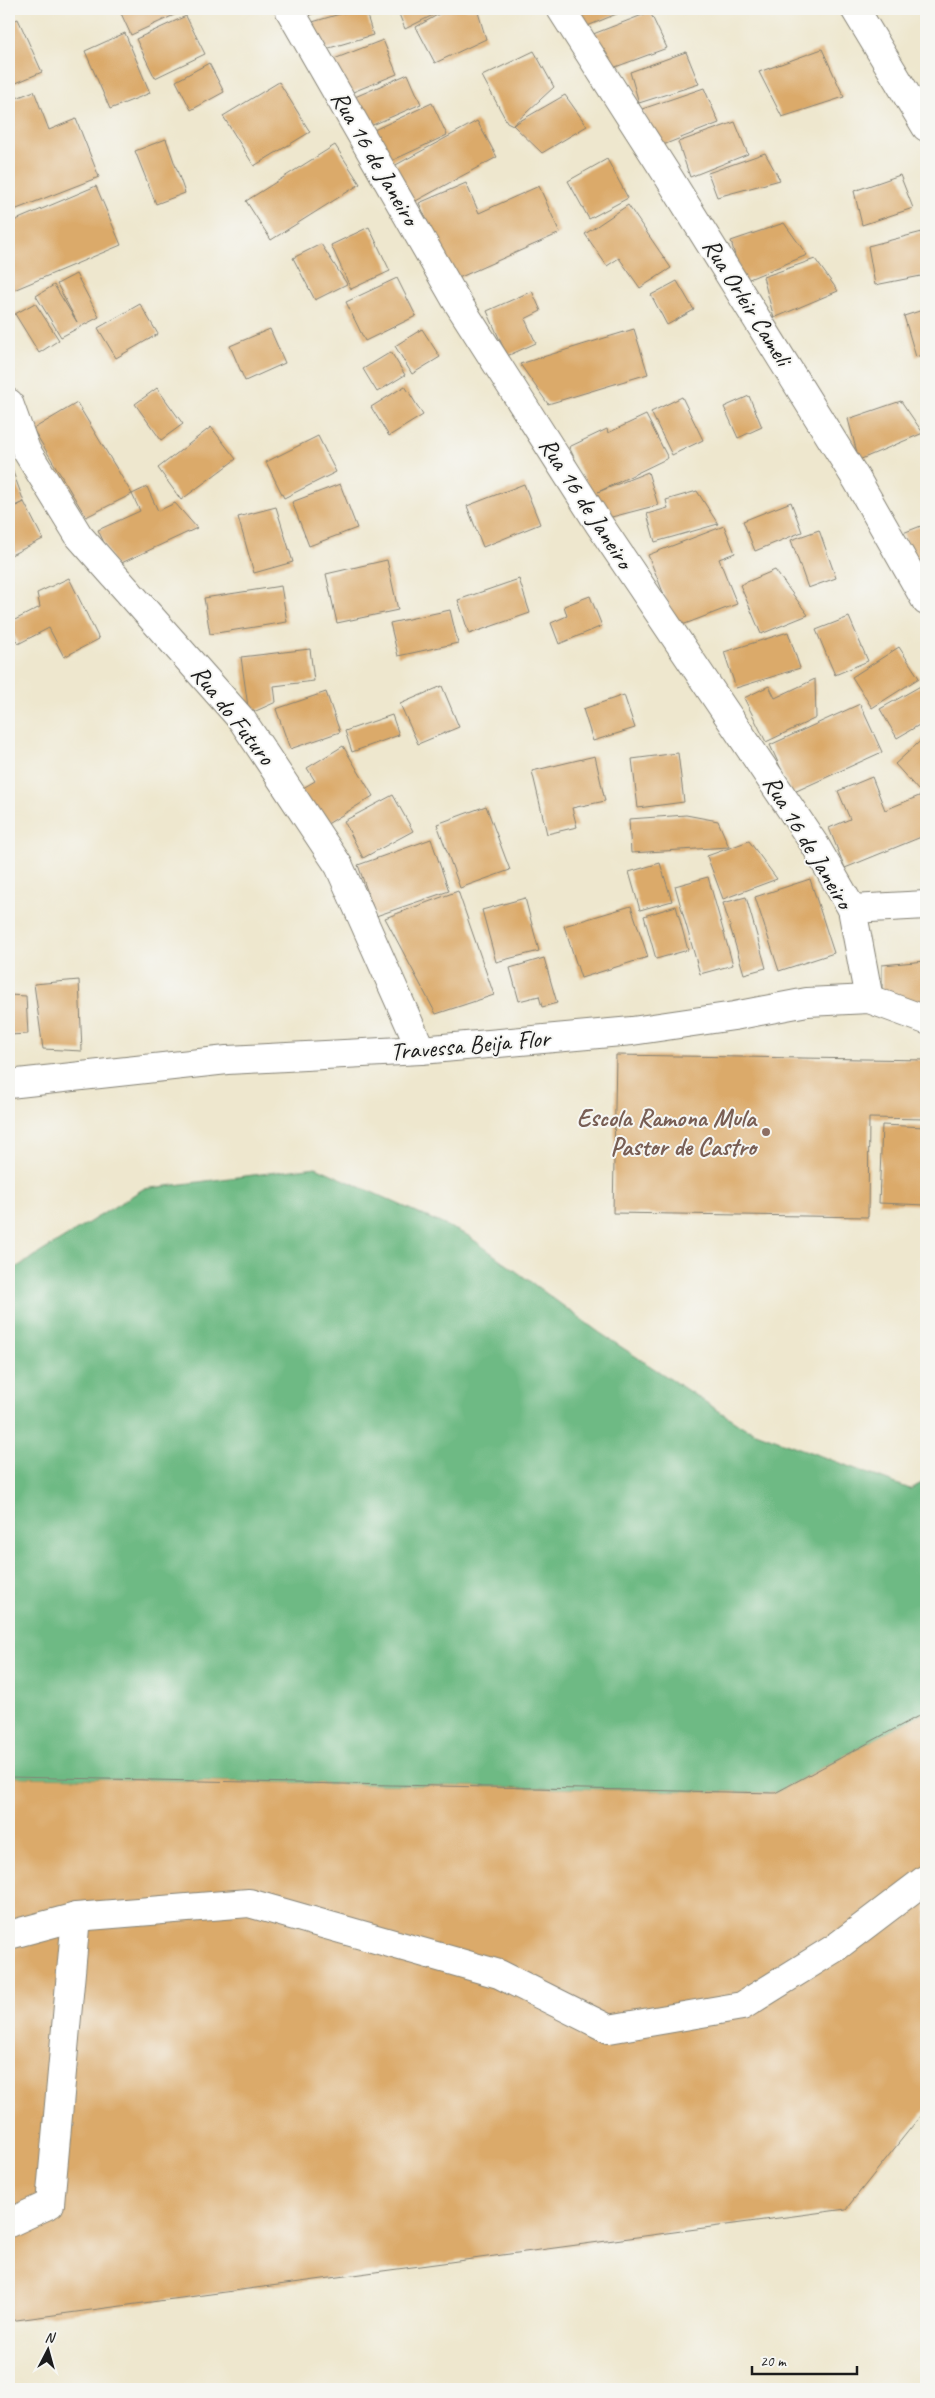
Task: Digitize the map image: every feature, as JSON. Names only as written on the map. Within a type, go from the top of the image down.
[{"type":"street","name":"Rua 16 de Janeiro","points":[[290,9],[456,300],[599,524],[815,845],[852,910],[869,999]]},
{"type":"street","name":"Rua Orleir Cameli","points":[[561,9],[672,181],[842,455],[926,601]]},
{"type":"street","points":[[855,9],[926,127]]},
{"type":"street","name":"Rua do Futuro","points":[[9,403],[26,450],[79,536],[242,720],[339,866],[421,1050]]},
{"type":"street","points":[[852,910],[926,905]]},
{"type":"street","name":"Travessa Beija Flor","points":[[9,1084],[227,1060],[421,1050],[632,1031],[734,1016],[807,1002],[869,999],[926,1020]]},
{"type":"street","points":[[9,1935],[76,1917],[249,1903],[499,1974],[608,2029],[742,2006],[835,1948],[926,1879]]},
{"type":"street","points":[[9,2223],[50,2204],[76,1917]]},
{"type":"green space","points":[[316,1167],[467,1235],[600,1333],[745,1428],[910,1489],[926,1481],[926,1712],[775,1793],[9,1777],[9,1272],[143,1189]]},
{"type":"building","points":[[119,9],[187,9],[131,35]]},
{"type":"building","points":[[299,9],[330,9],[301,17]]},
{"type":"building","points":[[357,9],[365,9],[373,35],[326,49],[309,23]]},
{"type":"building","points":[[397,9],[445,9],[405,29]]},
{"type":"building","points":[[448,9],[477,9],[486,39],[435,63],[416,27]]},
{"type":"building","points":[[575,9],[617,9],[619,13],[585,27]]},
{"type":"building","points":[[650,12],[667,48],[610,69],[588,36]]},
{"type":"building","points":[[186,16],[205,54],[155,78],[136,39]]},
{"type":"building","points":[[18,19],[42,72],[9,86],[9,23]]},
{"type":"building","points":[[125,33],[150,93],[110,109],[85,51]]},
{"type":"building","points":[[383,40],[397,74],[348,94],[334,59]]},
{"type":"building","points":[[822,49],[844,97],[782,117],[759,72]]},
{"type":"building","points":[[534,51],[554,87],[513,125],[507,122],[482,76]]},
{"type":"building","points":[[686,52],[699,84],[639,103],[630,72]]},
{"type":"building","points":[[209,63],[224,92],[191,110],[176,81]]},
{"type":"building","points":[[408,74],[421,104],[368,127],[355,97]]},
{"type":"building","points":[[279,82],[310,132],[254,166],[223,116]]},
{"type":"building","points":[[704,88],[719,123],[658,147],[642,109]]},
{"type":"building","points":[[34,91],[49,130],[76,119],[99,177],[9,212],[9,101]]},
{"type":"building","points":[[565,95],[587,126],[542,153],[513,125]]},
{"type":"building","points":[[432,103],[447,135],[389,162],[374,130]]},
{"type":"building","points":[[477,121],[497,157],[412,203],[392,167]]},
{"type":"building","points":[[735,122],[748,154],[690,177],[678,142]]},
{"type":"building","points":[[166,139],[185,193],[156,204],[135,151]]},
{"type":"building","points":[[335,145],[360,184],[271,240],[246,201]]},
{"type":"building","points":[[765,153],[780,180],[717,197],[708,173]]},
{"type":"building","points":[[607,159],[628,198],[589,219],[568,181]]},
{"type":"building","points":[[900,175],[913,208],[862,225],[854,191]]},
{"type":"building","points":[[466,183],[479,213],[539,186],[560,233],[454,280],[419,203]]},
{"type":"building","points":[[96,186],[121,245],[9,292],[9,223]]},
{"type":"building","points":[[628,205],[671,268],[640,288],[619,258],[607,266],[585,234]]},
{"type":"building","points":[[784,223],[807,255],[742,282],[731,241]]},
{"type":"building","points":[[369,227],[390,271],[351,289],[331,245]]},
{"type":"building","points":[[926,231],[926,275],[875,285],[868,246]]},
{"type":"building","points":[[321,244],[347,284],[315,300],[293,258]]},
{"type":"building","points":[[815,259],[838,291],[774,318],[763,277]]},
{"type":"building","points":[[76,274],[99,317],[61,337],[36,296],[54,285],[77,322],[57,284]]},
{"type":"building","points":[[397,278],[416,316],[365,341],[346,302]]},
{"type":"building","points":[[677,281],[694,310],[667,325],[651,295]]},
{"type":"building","points":[[532,291],[541,311],[525,319],[536,343],[507,356],[487,311]]},
{"type":"building","points":[[35,303],[59,340],[39,353],[15,314]]},
{"type":"building","points":[[140,304],[158,334],[116,358],[98,328]]},
{"type":"building","points":[[926,309],[926,353],[916,357],[904,316]]},
{"type":"building","points":[[270,329],[285,363],[245,381],[230,346]]},
{"type":"building","points":[[422,329],[440,357],[412,374],[395,346]]},
{"type":"building","points":[[634,329],[648,374],[548,404],[520,364]]},
{"type":"building","points":[[391,352],[405,375],[377,392],[363,369]]},
{"type":"building","points":[[405,386],[423,415],[389,436],[371,407]]},
{"type":"building","points":[[157,388],[183,424],[161,440],[135,404]]},
{"type":"building","points":[[749,396],[762,427],[738,438],[724,407]]},
{"type":"building","points":[[682,397],[703,440],[672,455],[651,412]]},
{"type":"building","points":[[901,401],[923,433],[859,460],[848,419]]},
{"type":"building","points":[[77,403],[132,494],[86,517],[33,429]]},
{"type":"building","points":[[646,415],[668,458],[598,492],[648,472],[658,505],[604,519],[569,447],[607,429],[608,433]]},
{"type":"building","points":[[211,427],[236,459],[181,500],[158,468]]},
{"type":"building","points":[[318,436],[336,472],[284,498],[266,462]]},
{"type":"building","points":[[9,461],[24,502],[9,508]]},
{"type":"building","points":[[340,484],[357,528],[309,546],[292,502]]},
{"type":"building","points":[[524,484],[540,524],[483,547],[467,506]]},
{"type":"building","points":[[147,487],[158,511],[175,503],[197,528],[115,566],[98,530],[140,511],[132,494]]},
{"type":"building","points":[[697,491],[718,524],[655,542],[647,514],[668,508],[666,500]]},
{"type":"building","points":[[24,502],[43,539],[9,556],[9,510]]},
{"type":"building","points":[[791,502],[802,532],[755,551],[743,521]]},
{"type":"building","points":[[276,507],[293,562],[254,573],[238,517]]},
{"type":"building","points":[[926,524],[926,572],[919,575],[903,533]]},
{"type":"building","points":[[724,526],[735,553],[719,559],[737,604],[677,627],[648,555]]},
{"type":"building","points":[[819,530],[836,578],[808,588],[791,540]]},
{"type":"building","points":[[387,560],[398,610],[337,623],[326,574]]},
{"type":"building","points":[[775,570],[808,615],[761,634],[740,585]]},
{"type":"building","points":[[69,578],[99,639],[64,657],[49,628],[18,644],[9,623],[40,607],[37,593]]},
{"type":"building","points":[[519,579],[530,613],[469,634],[458,600]]},
{"type":"building","points":[[281,586],[287,622],[210,634],[204,598]]},
{"type":"building","points":[[590,596],[602,626],[559,644],[551,623],[567,616],[564,606]]},
{"type":"building","points":[[450,610],[458,643],[398,656],[390,623]]},
{"type":"building","points":[[849,617],[868,661],[835,675],[816,630]]},
{"type":"building","points":[[788,632],[800,668],[736,688],[724,652]]},
{"type":"building","points":[[899,647],[919,678],[872,708],[852,677]]},
{"type":"building","points":[[310,649],[314,681],[274,686],[276,702],[249,714],[241,657]]},
{"type":"building","points":[[815,679],[816,718],[766,742],[744,698],[769,686],[775,698]]},
{"type":"building","points":[[924,684],[926,689],[926,721],[897,738],[880,709]]},
{"type":"building","points":[[442,686],[459,727],[418,744],[400,704]]},
{"type":"building","points":[[326,692],[340,732],[290,749],[276,709]]},
{"type":"building","points":[[624,695],[635,728],[593,741],[583,709]]},
{"type":"building","points":[[860,704],[882,752],[792,793],[770,745]]},
{"type":"building","points":[[392,715],[399,735],[352,752],[345,731]]},
{"type":"building","points":[[926,736],[926,784],[919,791],[895,764]]},
{"type":"building","points":[[343,746],[373,796],[321,828],[298,791],[315,781],[307,768]]},
{"type":"building","points":[[678,753],[684,802],[638,808],[632,759]]},
{"type":"building","points":[[595,756],[605,801],[572,808],[577,827],[547,834],[532,771]]},
{"type":"building","points":[[872,777],[885,810],[924,794],[926,801],[926,835],[845,868],[829,828],[850,819],[838,791]]},
{"type":"building","points":[[393,795],[413,831],[363,858],[344,821]]},
{"type":"building","points":[[486,806],[510,870],[460,888],[437,824]]},
{"type":"building","points":[[686,815],[718,821],[729,847],[631,853],[629,819]]},
{"type":"building","points":[[431,839],[449,891],[376,916],[358,865]]},
{"type":"building","points":[[749,841],[777,879],[723,899],[707,856]]},
{"type":"building","points":[[660,863],[672,901],[640,910],[629,872]]},
{"type":"building","points":[[708,877],[733,965],[700,974],[675,886]]},
{"type":"building","points":[[810,879],[834,953],[779,971],[755,897]]},
{"type":"building","points":[[458,891],[494,995],[436,1014],[385,918]]},
{"type":"building","points":[[746,897],[766,968],[744,974],[723,903]]},
{"type":"building","points":[[525,898],[539,951],[496,962],[482,910]]},
{"type":"building","points":[[631,906],[648,957],[581,978],[564,926]]},
{"type":"building","points":[[676,906],[688,950],[656,959],[644,916]]},
{"type":"building","points":[[544,958],[557,1003],[542,1007],[539,996],[519,1001],[510,968]]},
{"type":"building","points":[[926,961],[926,1006],[882,999],[882,965]]},
{"type":"building","points":[[79,980],[82,1051],[43,1049],[34,984]]},
{"type":"building","points":[[9,995],[26,996],[28,1034],[9,1035]]},
{"type":"building","points":[[616,1055],[926,1060],[926,1119],[869,1118],[868,1217],[613,1213]]},
{"type":"building","points":[[882,1125],[926,1127],[926,1205],[879,1203]]},
{"type":"building","points":[[926,1712],[926,2109],[846,2209],[9,2321],[9,1777],[775,1793]]},
{"type":"place","name":"Escola Ramona Mula Pastor de Castro","points":[[766,1132]]}]
